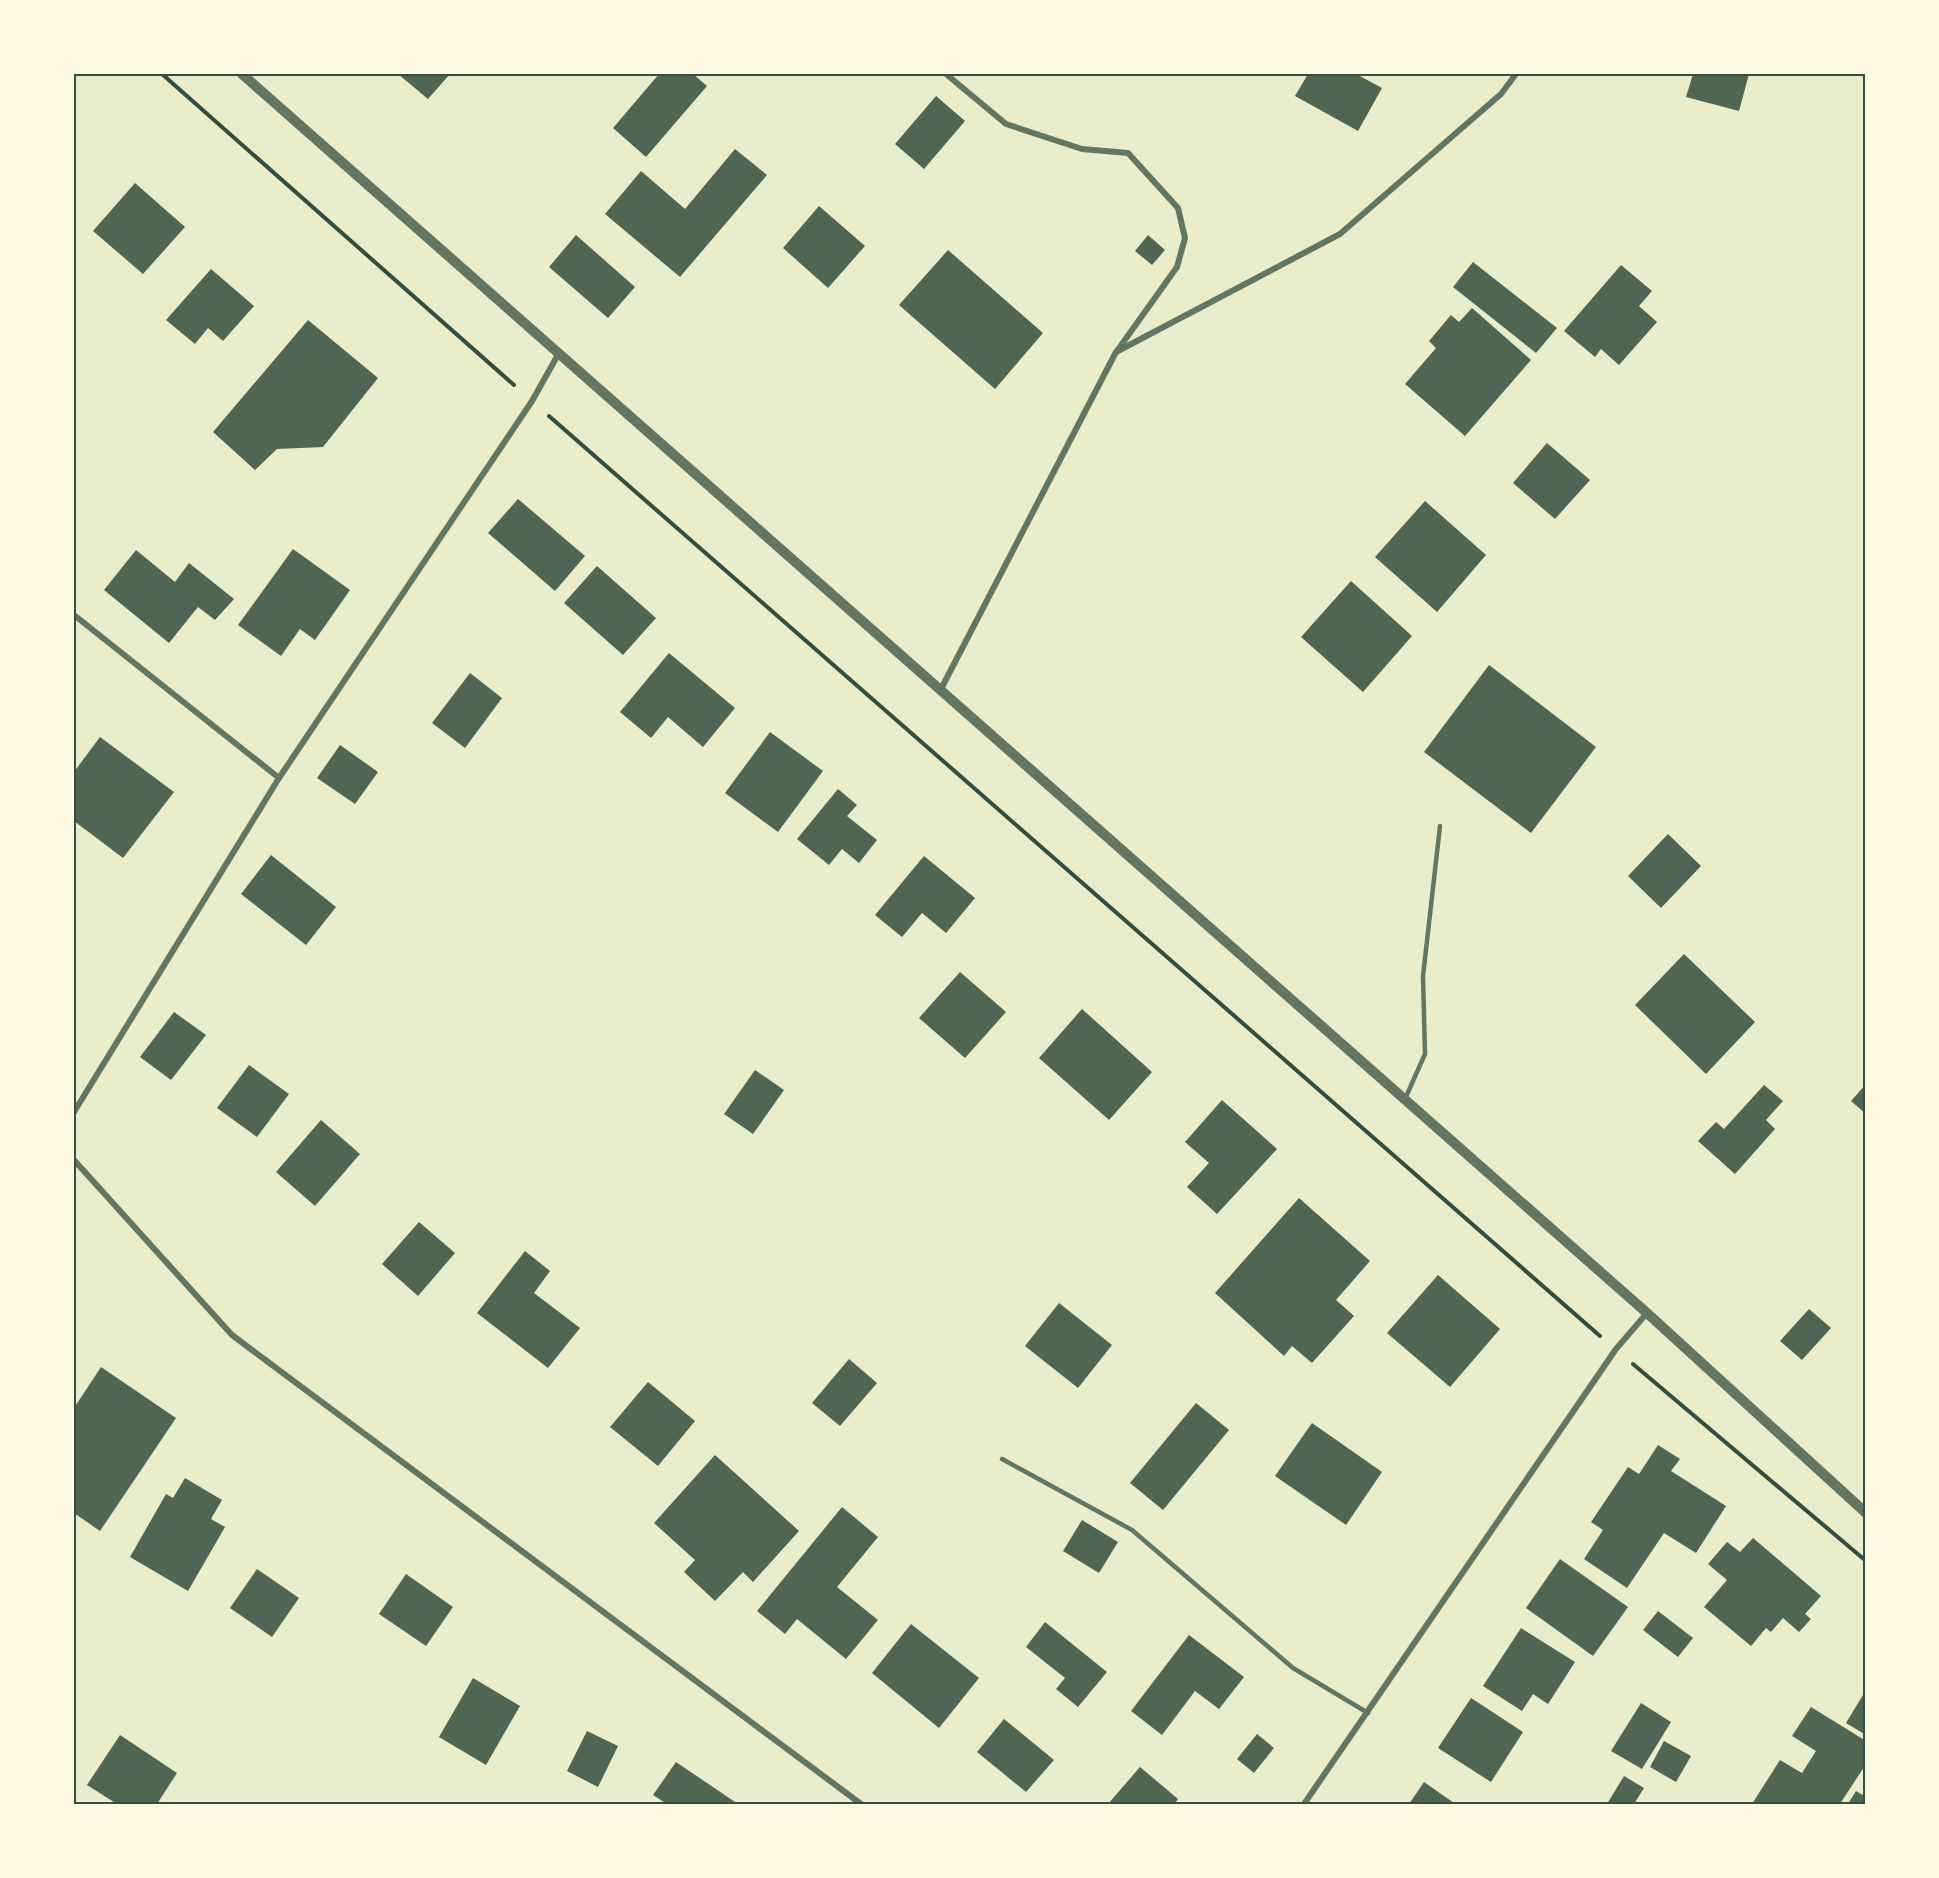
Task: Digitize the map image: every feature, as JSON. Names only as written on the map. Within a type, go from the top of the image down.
[{"type":"street","points":[[242,74],[1647,1313],[1866,1513]]},
{"type":"street","points":[[941,689],[1116,352],[1177,267],[1185,238],[1178,208],[1128,153],[1082,150],[1006,124],[946,74]]},
{"type":"street","points":[[1116,352],[1340,234],[1501,94],[1516,74]]},
{"type":"street","points":[[74,1112],[279,778],[532,401],[559,353]]},
{"type":"street","points":[[74,615],[279,778]]},
{"type":"street","points":[[74,1160],[232,1335],[861,1804]]},
{"type":"street","points":[[1305,1804],[1616,1349],[1647,1313]]},
{"type":"lane","points":[[1405,1099],[1425,1054],[1424,976],[1440,826]]},
{"type":"lane","points":[[1002,1459],[1132,1530],[1293,1668],[1368,1713]]},
{"type":"path","points":[[162,74],[532,401],[1616,1349],[1866,1561]]},
{"type":"building","points":[[398,74],[450,74],[428,99]]},
{"type":"building","points":[[659,74],[693,74],[707,86],[646,157],[613,128]]},
{"type":"building","points":[[1308,74],[1356,74],[1382,88],[1358,131],[1295,96]]},
{"type":"building","points":[[1693,74],[1749,74],[1739,111],[1686,97]]},
{"type":"building","points":[[936,96],[965,121],[924,169],[895,144]]},
{"type":"building","points":[[735,149],[767,175],[680,277],[605,214],[641,171],[685,209]]},
{"type":"building","points":[[135,183],[185,227],[143,274],[93,231]]},
{"type":"building","points":[[819,206],[865,246],[828,288],[783,248]]},
{"type":"building","points":[[576,235],[635,287],[608,318],[549,267]]},
{"type":"building","points":[[1148,235],[1165,250],[1152,265],[1135,251]]},
{"type":"building","points":[[948,250],[1043,333],[995,389],[899,305]]},
{"type":"building","points":[[1473,262],[1557,328],[1536,353],[1453,287]]},
{"type":"building","points":[[1621,265],[1652,291],[1639,306],[1657,322],[1619,365],[1601,349],[1595,357],[1564,331]]},
{"type":"building","points":[[211,269],[254,306],[223,341],[208,328],[195,344],[166,320]]},
{"type":"building","points":[[1472,308],[1531,360],[1465,436],[1405,384],[1436,348],[1429,341],[1451,315],[1459,322]]},
{"type":"building","points":[[308,320],[378,378],[323,447],[277,449],[255,470],[213,432]]},
{"type":"building","points":[[1547,443],[1590,480],[1555,519],[1513,483]]},
{"type":"building","points":[[518,499],[585,556],[555,591],[488,533]]},
{"type":"building","points":[[1425,501],[1486,555],[1437,612],[1375,557]]},
{"type":"building","points":[[293,549],[350,590],[315,640],[300,629],[281,656],[238,625]]},
{"type":"building","points":[[136,550],[175,582],[189,563],[234,599],[215,620],[198,607],[169,643],[104,590]]},
{"type":"building","points":[[597,566],[656,618],[623,655],[564,603]]},
{"type":"building","points":[[1351,581],[1412,636],[1363,692],[1301,637]]},
{"type":"building","points":[[669,653],[735,708],[703,747],[668,717],[651,738],[620,712]]},
{"type":"building","points":[[1489,665],[1596,747],[1531,833],[1424,752]]},
{"type":"building","points":[[470,673],[502,698],[465,748],[432,723]]},
{"type":"building","points":[[770,732],[823,771],[778,832],[725,793]]},
{"type":"building","points":[[100,737],[174,792],[123,858],[74,821],[74,772]]},
{"type":"building","points":[[340,745],[378,772],[355,804],[317,778]]},
{"type":"building","points":[[838,789],[857,805],[847,816],[877,840],[859,863],[842,849],[829,865],[797,839]]},
{"type":"building","points":[[1668,834],[1701,866],[1661,908],[1628,876]]},
{"type":"building","points":[[271,855],[336,907],[306,945],[241,894]]},
{"type":"building","points":[[924,856],[975,898],[946,933],[922,913],[902,937],[875,915]]},
{"type":"building","points":[[1684,954],[1755,1022],[1706,1074],[1635,1005]]},
{"type":"building","points":[[960,972],[1006,1012],[965,1058],[919,1018]]},
{"type":"building","points":[[1082,1009],[1152,1072],[1109,1120],[1039,1058]]},
{"type":"building","points":[[174,1012],[206,1035],[171,1080],[140,1057]]},
{"type":"building","points":[[249,1065],[289,1094],[257,1137],[217,1108]]},
{"type":"building","points":[[755,1070],[784,1090],[753,1134],[724,1114]]},
{"type":"building","points":[[1866,1084],[1866,1114],[1851,1101]]},
{"type":"building","points":[[1764,1085],[1783,1101],[1766,1120],[1775,1129],[1735,1174],[1698,1141],[1716,1122],[1724,1129]]},
{"type":"building","points":[[1222,1100],[1277,1149],[1217,1214],[1187,1187],[1209,1163],[1185,1142]]},
{"type":"building","points":[[321,1120],[360,1154],[315,1206],[276,1172]]},
{"type":"building","points":[[1299,1198],[1370,1261],[1336,1300],[1354,1316],[1312,1363],[1292,1346],[1284,1356],[1215,1293]]},
{"type":"building","points":[[419,1222],[455,1253],[418,1296],[382,1264]]},
{"type":"building","points":[[525,1251],[550,1271],[534,1293],[580,1328],[548,1368],[477,1313]]},
{"type":"building","points":[[1438,1275],[1500,1329],[1450,1387],[1387,1333]]},
{"type":"building","points":[[1059,1303],[1112,1345],[1078,1388],[1025,1346]]},
{"type":"building","points":[[1809,1309],[1831,1328],[1802,1360],[1780,1341]]},
{"type":"building","points":[[849,1359],[877,1383],[840,1426],[812,1403]]},
{"type":"building","points":[[101,1367],[176,1418],[100,1531],[74,1513],[74,1408]]},
{"type":"building","points":[[648,1382],[695,1421],[658,1466],[610,1427]]},
{"type":"building","points":[[1196,1403],[1229,1430],[1163,1510],[1130,1483]]},
{"type":"building","points":[[1312,1423],[1382,1472],[1346,1525],[1275,1476]]},
{"type":"building","points":[[1658,1445],[1680,1459],[1671,1471],[1726,1506],[1696,1553],[1664,1533],[1627,1588],[1584,1559],[1603,1530],[1591,1522],[1628,1467],[1639,1474]]},
{"type":"building","points":[[715,1455],[799,1531],[753,1582],[743,1572],[715,1601],[684,1572],[695,1560],[654,1523]]},
{"type":"building","points":[[185,1478],[222,1500],[211,1519],[225,1527],[188,1591],[130,1557],[166,1494],[173,1498]]},
{"type":"building","points":[[842,1507],[878,1537],[837,1587],[878,1620],[846,1659],[797,1619],[785,1634],[757,1611]]},
{"type":"building","points":[[1082,1520],[1118,1542],[1099,1573],[1063,1551]]},
{"type":"building","points":[[1753,1538],[1821,1596],[1805,1614],[1811,1619],[1799,1632],[1783,1618],[1771,1632],[1766,1628],[1751,1646],[1704,1607],[1727,1580],[1708,1564],[1727,1542],[1740,1552]]},
{"type":"building","points":[[1560,1559],[1628,1607],[1593,1656],[1526,1608]]},
{"type":"building","points":[[257,1569],[299,1598],[272,1637],[230,1608]]},
{"type":"building","points":[[406,1574],[453,1607],[426,1646],[379,1614]]},
{"type":"building","points":[[1658,1611],[1693,1638],[1678,1657],[1643,1630]]},
{"type":"building","points":[[1045,1622],[1107,1672],[1078,1707],[1056,1689],[1065,1678],[1026,1647]]},
{"type":"building","points":[[911,1624],[979,1678],[939,1728],[872,1673]]},
{"type":"building","points":[[1521,1628],[1575,1662],[1548,1704],[1533,1694],[1522,1711],[1483,1686]]},
{"type":"building","points":[[1189,1635],[1244,1677],[1219,1709],[1195,1691],[1162,1735],[1131,1711]]},
{"type":"building","points":[[473,1678],[520,1706],[486,1765],[439,1737]]},
{"type":"building","points":[[1866,1690],[1866,1735],[1846,1723]]},
{"type":"building","points":[[1471,1698],[1523,1732],[1491,1782],[1438,1748]]},
{"type":"building","points":[[1641,1703],[1671,1722],[1642,1769],[1611,1751]]},
{"type":"building","points":[[1811,1707],[1866,1741],[1866,1764],[1840,1804],[1752,1804],[1780,1760],[1802,1773],[1816,1751],[1792,1736]]},
{"type":"building","points":[[1004,1719],[1054,1760],[1026,1792],[977,1752]]},
{"type":"building","points":[[587,1731],[618,1746],[598,1787],[567,1771]]},
{"type":"building","points":[[1257,1734],[1274,1748],[1254,1773],[1237,1759]]},
{"type":"building","points":[[120,1735],[177,1773],[157,1804],[117,1804],[87,1785]]},
{"type":"building","points":[[1664,1741],[1691,1756],[1676,1782],[1650,1767]]},
{"type":"building","points":[[676,1762],[738,1804],[667,1804],[653,1795]]},
{"type":"building","points":[[1140,1767],[1178,1799],[1174,1804],[1108,1804]]},
{"type":"building","points":[[1624,1776],[1644,1788],[1634,1804],[1607,1804]]},
{"type":"building","points":[[1424,1782],[1454,1803],[1409,1804]]},
{"type":"building","points":[[1856,1791],[1866,1797],[1866,1804],[1848,1804]]}]
